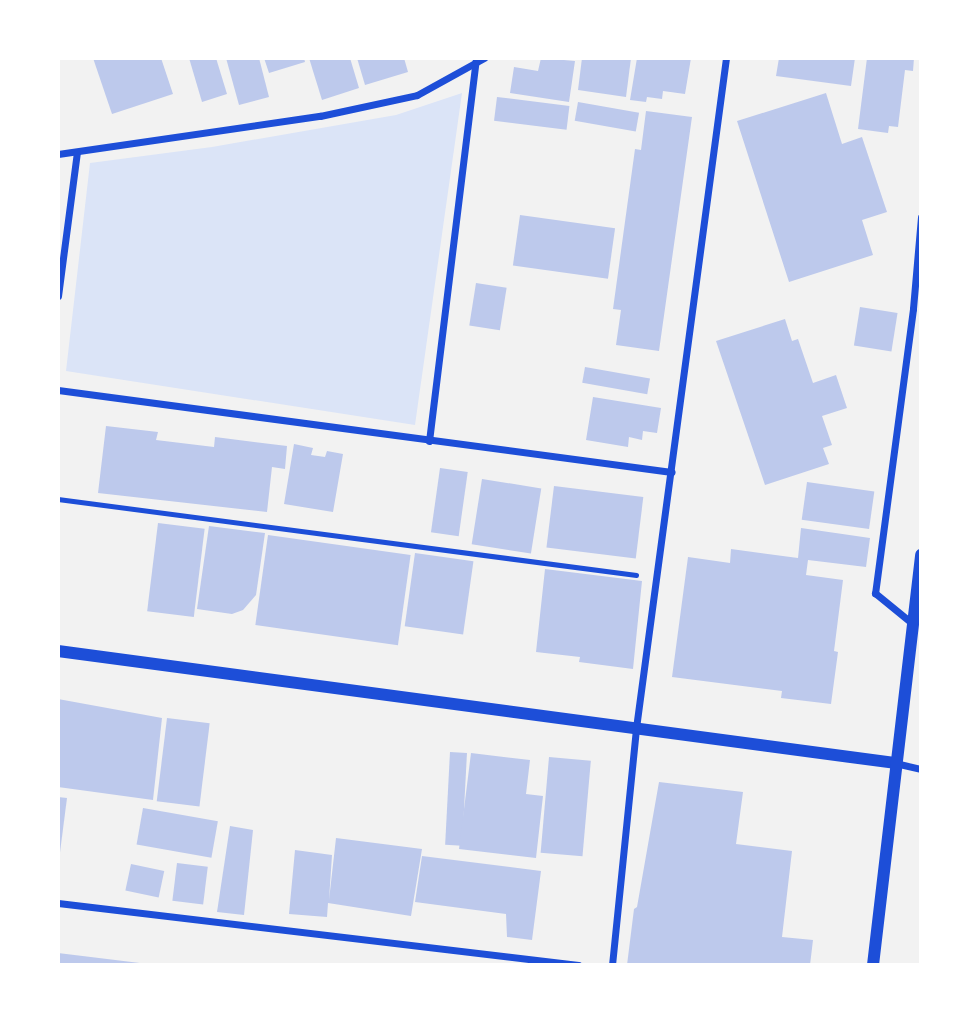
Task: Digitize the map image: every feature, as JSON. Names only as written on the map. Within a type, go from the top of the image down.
[{"type":"street","points":[[612,965],[636,728],[726,58]]},
{"type":"street","points":[[429,441],[479,59]]},
{"type":"street","points":[[58,155],[320,116],[417,96],[479,59]]},
{"type":"street","points":[[58,296],[77,152]]},
{"type":"street","points":[[917,620],[875,593],[913,309],[921,217]]},
{"type":"street","points":[[58,390],[672,472]]},
{"type":"street","points":[[873,965],[895,763],[917,620],[916,600],[921,555]]},
{"type":"street","points":[[58,652],[895,763],[921,769]]},
{"type":"street","points":[[58,903],[578,965]]},
{"type":"path","points":[[58,499],[656,577]]},
{"type":"shaded area","points":[[462,93],[415,425],[66,371],[90,163],[212,147],[396,115]]},
{"type":"building","points":[[93,58],[161,58],[173,94],[112,114]]},
{"type":"building","points":[[189,58],[216,58],[227,94],[202,102]]},
{"type":"building","points":[[226,58],[259,58],[269,97],[239,105]]},
{"type":"building","points":[[264,58],[304,58],[305,62],[269,73]]},
{"type":"building","points":[[309,58],[350,58],[359,88],[322,100]]},
{"type":"building","points":[[357,58],[404,58],[408,72],[365,85]]},
{"type":"building","points":[[541,58],[575,61],[569,102],[510,93],[514,67],[538,71]]},
{"type":"building","points":[[582,58],[631,58],[626,97],[578,90]]},
{"type":"building","points":[[637,58],[691,58],[685,94],[663,91],[662,99],[647,97],[646,102],[630,100]]},
{"type":"building","points":[[779,58],[855,58],[851,86],[776,76]]},
{"type":"building","points":[[867,58],[914,58],[913,71],[905,70],[898,127],[889,126],[888,133],[858,129]]},
{"type":"building","points":[[826,93],[842,144],[862,137],[887,212],[862,220],[873,255],[789,282],[737,121]]},
{"type":"building","points":[[497,97],[569,106],[567,130],[494,121]]},
{"type":"building","points":[[578,102],[639,113],[636,131],[575,121]]},
{"type":"building","points":[[646,111],[692,117],[659,351],[616,345],[621,310],[613,309],[635,149],[641,150]]},
{"type":"building","points":[[520,215],[615,228],[608,279],[513,266]]},
{"type":"building","points":[[476,283],[507,288],[500,330],[469,325]]},
{"type":"building","points":[[860,307],[898,313],[891,351],[854,346]]},
{"type":"building","points":[[785,319],[792,341],[798,339],[813,383],[836,375],[847,408],[822,416],[832,445],[823,448],[829,464],[765,485],[716,341]]},
{"type":"building","points":[[585,367],[650,378],[647,394],[582,383]]},
{"type":"building","points":[[593,397],[661,408],[657,433],[643,431],[642,440],[629,437],[628,447],[586,440]]},
{"type":"building","points":[[106,426],[158,432],[156,440],[214,447],[215,437],[287,446],[285,469],[272,467],[267,512],[98,493]]},
{"type":"building","points":[[294,444],[313,448],[311,455],[325,457],[327,451],[343,454],[333,512],[284,504]]},
{"type":"building","points":[[440,468],[468,472],[459,536],[431,532]]},
{"type":"building","points":[[482,479],[541,488],[531,554],[472,544]]},
{"type":"building","points":[[807,482],[874,491],[869,529],[802,520]]},
{"type":"building","points":[[554,486],[643,497],[636,559],[546,548]]},
{"type":"building","points":[[158,523],[205,529],[194,617],[147,611]]},
{"type":"building","points":[[209,526],[265,533],[256,595],[243,610],[232,614],[197,609]]},
{"type":"building","points":[[801,528],[870,538],[866,567],[808,560],[806,575],[843,580],[834,651],[838,652],[831,704],[781,698],[782,691],[672,677],[688,557],[730,563],[731,549],[798,558]]},
{"type":"building","points":[[268,535],[411,555],[398,645],[255,625]]},
{"type":"building","points":[[415,553],[473,561],[463,634],[405,626]]},
{"type":"building","points":[[545,569],[642,581],[633,669],[579,662],[580,657],[536,652]]},
{"type":"building","points":[[58,699],[162,718],[153,800],[58,787]]},
{"type":"building","points":[[167,718],[210,723],[199,807],[157,801]]},
{"type":"building","points":[[450,752],[467,753],[462,846],[445,845]]},
{"type":"building","points":[[471,753],[530,760],[526,794],[543,796],[536,858],[459,849]]},
{"type":"building","points":[[549,757],[591,761],[582,856],[541,853]]},
{"type":"building","points":[[659,782],[743,792],[736,844],[792,851],[782,937],[813,940],[810,965],[627,965],[634,909],[637,907]]},
{"type":"building","points":[[58,797],[67,798],[59,860],[58,860]]},
{"type":"building","points":[[143,808],[218,821],[211,858],[137,844]]},
{"type":"building","points":[[230,826],[253,830],[244,915],[217,912]]},
{"type":"building","points":[[336,838],[422,849],[411,916],[328,903],[327,917],[289,914],[295,850],[332,855],[329,900]]},
{"type":"building","points":[[422,856],[541,871],[532,940],[507,937],[506,914],[415,902]]},
{"type":"building","points":[[177,863],[208,867],[203,904],[172,901]]},
{"type":"building","points":[[131,864],[164,871],[159,897],[125,890]]},
{"type":"building","points":[[58,953],[148,964],[148,965],[58,965]]}]
